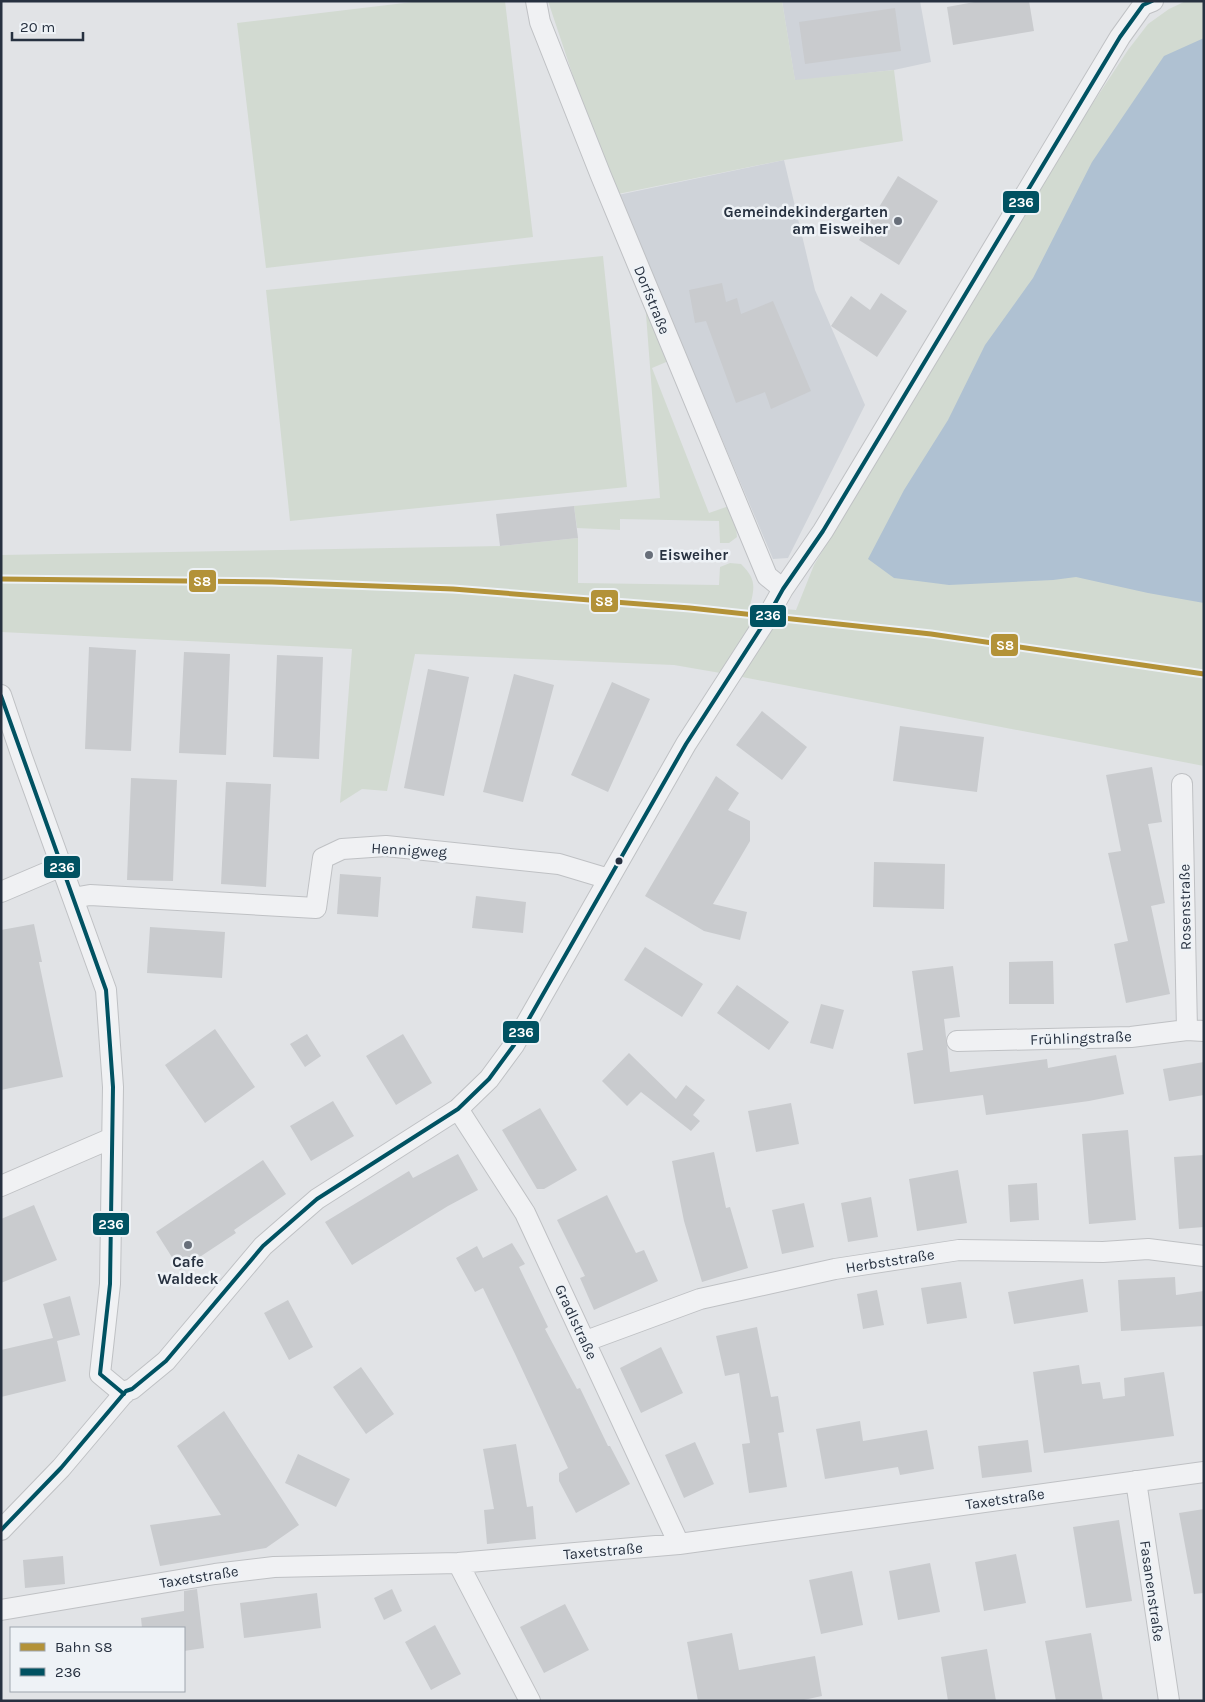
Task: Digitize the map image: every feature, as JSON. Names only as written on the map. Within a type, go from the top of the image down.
[{"type":"street","name":"Dorfstraße","points":[[536,1],[540,22],[601,176],[766,576],[783,589]]},
{"type":"street","points":[[1,1530],[61,1468],[124,1394],[166,1361],[263,1246],[317,1199],[458,1109],[489,1079],[514,1045],[686,744],[764,623],[783,589],[823,531],[1120,37],[1143,6],[1153,1]]},
{"type":"street","points":[[1,696],[106,990],[113,1087],[110,1284],[100,1374],[124,1394]]},
{"type":"street","name":"Rosenstraße","points":[[1182,784],[1195,1030]]},
{"type":"street","name":"Hennigweg","points":[[73,898],[90,895],[316,908],[323,858],[342,849],[386,846],[559,864],[609,879]]},
{"type":"street","points":[[1,892],[62,866]]},
{"type":"street","name":"Frühlingstraße","points":[[957,1042],[1131,1036],[1195,1030]]},
{"type":"street","name":"Gradlstraße","points":[[458,1109],[525,1213],[679,1544]]},
{"type":"street","points":[[1,1186],[112,1138]]},
{"type":"street","name":"Herbststraße","points":[[586,1341],[700,1298],[835,1269],[959,1250],[1103,1252],[1148,1249],[1204,1256]]},
{"type":"street","name":"Taxetstraße","points":[[1,1610],[215,1574],[274,1567],[458,1563],[679,1544],[1204,1472]]},
{"type":"street","name":"Fasanenstraße","points":[[1136,1481],[1169,1701]]},
{"type":"street","points":[[458,1563],[530,1701]]},
{"type":"shaded area","points":[[421,1],[505,1],[533,237],[266,268],[237,23]]},
{"type":"shaded area","points":[[548,1],[782,1],[795,80],[894,70],[903,141],[784,160],[618,194],[586,115]]},
{"type":"shaded area","points":[[782,1],[920,1],[931,62],[894,70],[795,81]]},
{"type":"shaded area","points":[[1186,1],[1204,1],[1204,766],[674,665],[415,654],[387,791],[362,789],[340,803],[352,649],[1,632],[1,555],[500,546],[578,538],[578,583],[719,585],[720,567],[730,563],[741,564],[753,583],[750,606],[796,610],[814,565],[1062,150],[1128,50],[1148,24],[1169,9]]},
{"type":"shaded area","points":[[784,160],[815,290],[865,405],[788,558],[773,559],[618,195]]},
{"type":"shaded area","points":[[603,256],[627,487],[290,521],[266,290]]},
{"type":"shaded area","points":[[645,301],[671,360],[652,368],[709,513],[729,506],[736,526],[737,537],[729,543],[720,543],[719,521],[620,519],[620,530],[577,528],[574,506],[660,498]]},
{"type":"water","points":[[1204,38],[1204,603],[1076,577],[1053,580],[949,585],[894,578],[868,559],[904,490],[948,420],[985,345],[1033,278],[1092,162],[1164,56]]},
{"type":"building","points":[[980,1],[1029,1],[1034,31],[953,45],[947,7]]},
{"type":"building","points":[[895,8],[901,51],[805,64],[799,22]]},
{"type":"building","name":"Gemeindekindergarten am Eisweiher","points":[[898,176],[938,201],[899,265],[859,240]]},
{"type":"building","points":[[722,283],[726,302],[737,298],[741,314],[773,301],[811,391],[771,409],[765,392],[736,403],[706,321],[695,323],[689,290]]},
{"type":"building","points":[[881,293],[907,311],[877,357],[831,326],[851,296],[870,310]]},
{"type":"building","points":[[574,506],[578,538],[500,546],[496,514]]},
{"type":"building","points":[[89,647],[136,650],[131,751],[85,749]]},
{"type":"building","points":[[184,652],[230,654],[226,755],[179,753]]},
{"type":"building","points":[[277,655],[323,657],[319,759],[273,757]]},
{"type":"building","points":[[428,669],[469,677],[444,796],[404,788]]},
{"type":"building","points":[[514,674],[554,685],[523,802],[483,792]]},
{"type":"building","points":[[612,682],[650,699],[608,792],[571,775]]},
{"type":"building","points":[[762,711],[807,747],[782,780],[736,745]]},
{"type":"building","points":[[900,726],[984,737],[977,792],[893,781]]},
{"type":"building","points":[[1152,767],[1162,822],[1148,824],[1165,903],[1151,906],[1170,994],[1126,1003],[1114,944],[1128,941],[1108,853],[1121,851],[1106,775]]},
{"type":"building","points":[[716,776],[739,793],[728,810],[750,821],[750,841],[713,904],[747,912],[740,940],[704,931],[645,896]]},
{"type":"building","points":[[131,778],[177,780],[173,881],[127,880]]},
{"type":"building","points":[[226,782],[271,784],[266,887],[221,884]]},
{"type":"building","points":[[874,862],[945,864],[944,909],[873,907]]},
{"type":"building","points":[[340,874],[381,877],[378,917],[337,914]]},
{"type":"building","points":[[476,896],[526,902],[523,933],[472,928]]},
{"type":"building","points":[[34,924],[42,962],[39,962],[63,1077],[1,1090],[1,930]]},
{"type":"building","points":[[150,927],[225,932],[222,978],[147,973]]},
{"type":"building","points":[[645,947],[703,984],[682,1017],[624,980]]},
{"type":"building","points":[[1053,961],[1054,1004],[1009,1004],[1009,962]]},
{"type":"building","points":[[953,966],[960,1017],[944,1019],[950,1072],[1047,1059],[1048,1068],[1116,1055],[1124,1094],[1089,1101],[986,1115],[983,1095],[914,1104],[907,1053],[923,1050],[912,971]]},
{"type":"building","points":[[737,985],[789,1022],[769,1050],[717,1013]]},
{"type":"building","points":[[821,1004],[844,1010],[833,1049],[810,1043]]},
{"type":"building","points":[[215,1029],[255,1087],[205,1123],[165,1065]]},
{"type":"building","points":[[307,1034],[321,1056],[305,1067],[290,1044]]},
{"type":"building","points":[[403,1034],[432,1083],[396,1105],[366,1056]]},
{"type":"building","points":[[629,1053],[676,1099],[686,1085],[705,1100],[693,1115],[700,1121],[691,1131],[641,1092],[627,1106],[602,1081]]},
{"type":"building","points":[[1204,1062],[1204,1095],[1169,1101],[1163,1069]]},
{"type":"building","points":[[333,1101],[354,1136],[311,1161],[290,1126]]},
{"type":"building","points":[[791,1103],[799,1144],[756,1152],[748,1111]]},
{"type":"building","points":[[540,1108],[577,1170],[544,1189],[537,1189],[502,1130]]},
{"type":"building","points":[[1128,1130],[1136,1220],[1089,1224],[1082,1134]]},
{"type":"building","points":[[714,1152],[726,1208],[730,1207],[748,1268],[702,1282],[684,1221],[672,1161]]},
{"type":"building","points":[[458,1154],[478,1190],[448,1206],[352,1265],[325,1222],[409,1171],[413,1178]]},
{"type":"building","points":[[1204,1155],[1204,1227],[1179,1229],[1174,1157]]},
{"type":"building","points":[[263,1160],[286,1194],[234,1230],[236,1233],[180,1270],[156,1232]]},
{"type":"building","points":[[958,1170],[967,1223],[917,1231],[909,1179]]},
{"type":"building","points":[[1037,1183],[1039,1220],[1010,1222],[1008,1185]]},
{"type":"building","points":[[607,1195],[636,1253],[644,1250],[658,1281],[594,1310],[580,1278],[585,1276],[557,1220]]},
{"type":"building","points":[[871,1197],[878,1237],[848,1242],[841,1203]]},
{"type":"building","points":[[804,1203],[814,1247],[782,1254],[772,1210]]},
{"type":"building","points":[[34,1205],[57,1260],[1,1283],[1,1219]]},
{"type":"building","points":[[512,1243],[525,1264],[519,1267],[548,1327],[545,1329],[577,1389],[580,1388],[608,1446],[610,1446],[630,1484],[576,1513],[559,1481],[559,1473],[568,1468],[516,1356],[483,1288],[475,1292],[456,1258],[477,1246],[483,1258]]},
{"type":"building","points":[[1175,1277],[1176,1295],[1204,1291],[1204,1326],[1121,1331],[1118,1280]]},
{"type":"building","points":[[1083,1279],[1088,1312],[1014,1324],[1008,1292]]},
{"type":"building","points":[[961,1282],[967,1318],[927,1324],[921,1288]]},
{"type":"building","points":[[877,1290],[884,1325],[863,1329],[857,1294]]},
{"type":"building","points":[[70,1296],[80,1335],[57,1341],[66,1381],[1,1397],[1,1350],[53,1338],[43,1304]]},
{"type":"building","points":[[288,1300],[313,1347],[289,1360],[264,1313]]},
{"type":"building","points":[[757,1327],[771,1397],[778,1396],[784,1432],[778,1433],[787,1487],[749,1493],[742,1444],[750,1443],[739,1373],[725,1376],[716,1336]]},
{"type":"building","points":[[661,1347],[683,1393],[641,1413],[620,1368]]},
{"type":"building","points":[[1079,1365],[1082,1384],[1100,1382],[1103,1399],[1125,1396],[1124,1378],[1164,1372],[1174,1436],[1044,1453],[1033,1372]]},
{"type":"building","points":[[361,1367],[394,1414],[366,1434],[333,1387]]},
{"type":"building","points":[[224,1411],[299,1525],[266,1548],[160,1566],[150,1525],[221,1515],[177,1446]]},
{"type":"building","points":[[860,1421],[863,1441],[927,1430],[934,1469],[900,1475],[898,1467],[825,1479],[816,1429]]},
{"type":"building","points":[[1028,1440],[1032,1472],[982,1478],[978,1446]]},
{"type":"building","points":[[695,1442],[714,1484],[684,1498],[665,1455]]},
{"type":"building","points":[[516,1444],[527,1507],[533,1506],[536,1539],[487,1544],[484,1510],[494,1509],[483,1449]]},
{"type":"building","points":[[298,1454],[350,1479],[336,1507],[285,1483]]},
{"type":"building","points":[[1204,1509],[1204,1593],[1194,1594],[1179,1513]]},
{"type":"building","points":[[1119,1520],[1132,1601],[1086,1608],[1073,1527]]},
{"type":"building","points":[[1016,1554],[1026,1603],[984,1611],[975,1562]]},
{"type":"building","points":[[63,1556],[65,1584],[25,1588],[23,1560]]},
{"type":"building","points":[[930,1563],[940,1612],[898,1620],[889,1571]]},
{"type":"building","points":[[852,1571],[863,1625],[821,1634],[809,1580]]},
{"type":"building","points":[[197,1589],[204,1648],[185,1651],[185,1627],[142,1627],[141,1618],[184,1611],[184,1591]]},
{"type":"building","points":[[392,1589],[402,1611],[384,1620],[374,1598]]},
{"type":"building","points":[[317,1593],[321,1628],[244,1638],[240,1603]]},
{"type":"building","points":[[565,1604],[589,1650],[544,1673],[520,1627]]},
{"type":"building","points":[[435,1625],[461,1674],[431,1690],[405,1642]]},
{"type":"building","points":[[732,1633],[739,1670],[815,1656],[822,1696],[799,1701],[698,1701],[687,1642]]},
{"type":"building","points":[[1091,1633],[1103,1701],[1056,1701],[1045,1641]]},
{"type":"building","points":[[987,1649],[996,1701],[948,1701],[941,1657]]},
{"type":"rail line","name":"S8","points":[[1,579],[272,582],[453,589],[690,608],[931,634],[1204,674]]},
{"type":"transit line","name":"236","points":[[1,1530],[61,1468],[126,1391],[132,1389],[166,1361],[263,1246],[317,1199],[458,1109],[489,1079],[514,1045],[686,744],[764,623],[783,589],[823,531],[1120,37],[1143,5],[1152,1]]},
{"type":"transit line","name":"236","points":[[1,696],[106,990],[113,1087],[110,1284],[100,1374],[124,1394]]},
{"type":"place","name":"Gemeindekindergarten am Eisweiher","points":[[898,221]]},
{"type":"place","name":"Eisweiher","points":[[649,555]]},
{"type":"place","name":"Cafe Waldeck","points":[[188,1245]]}]
